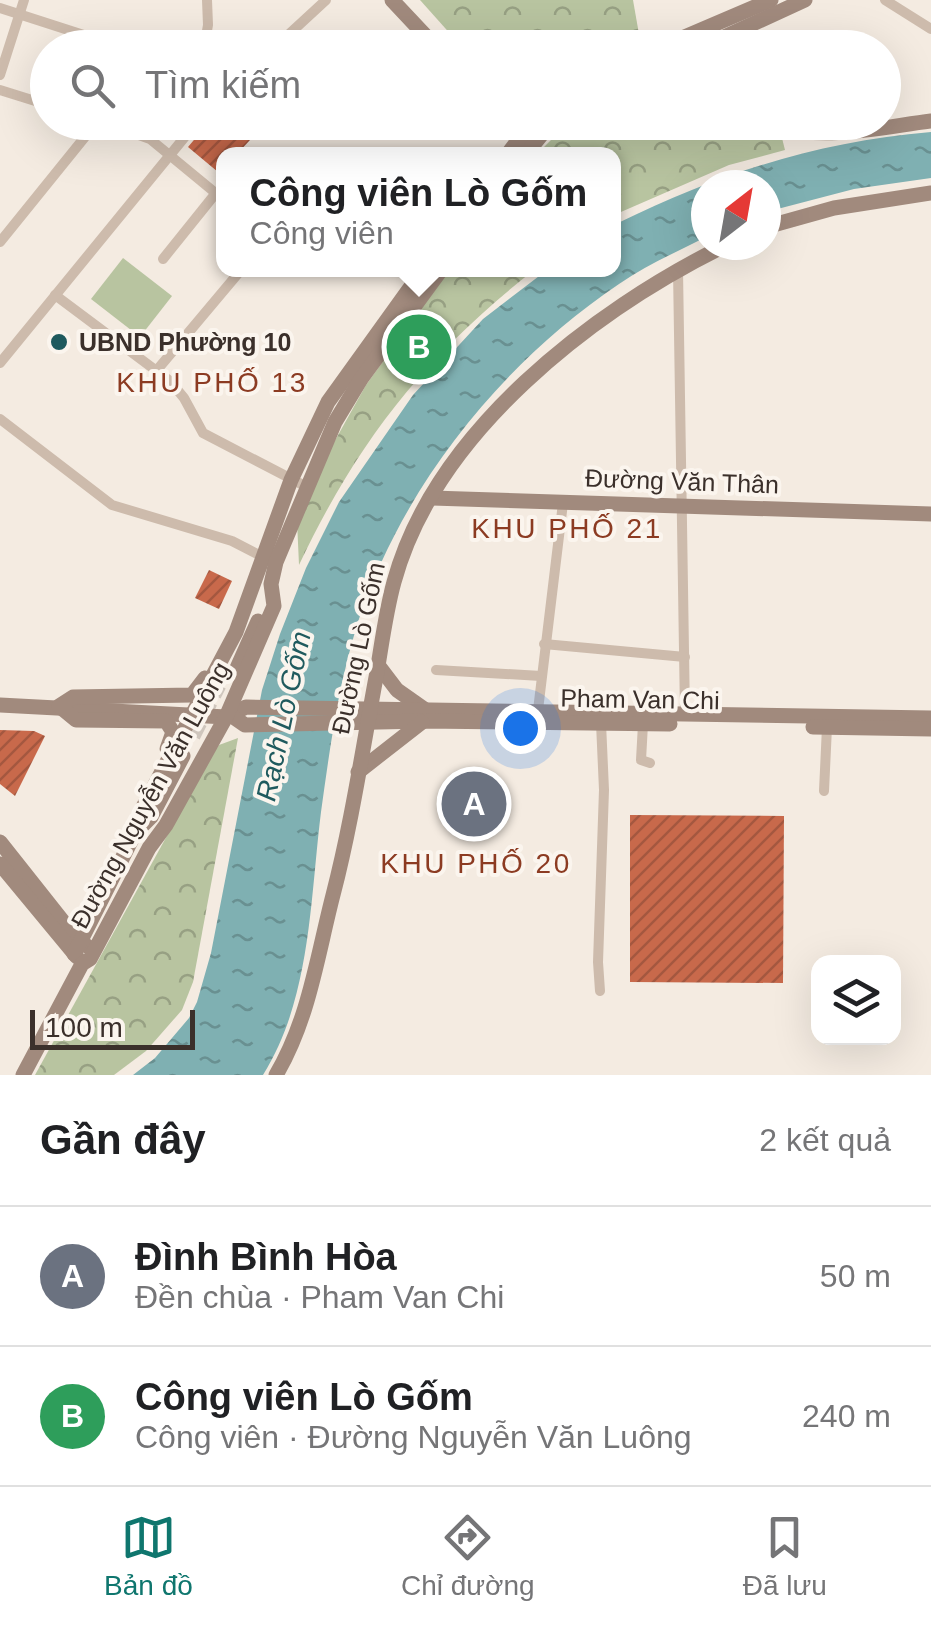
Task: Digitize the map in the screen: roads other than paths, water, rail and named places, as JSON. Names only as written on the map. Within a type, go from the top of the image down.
[{"type":"main road","points":[[392,0],[420,30]]},
{"type":"main road","points":[[718,30],[771,0]]},
{"type":"main road","points":[[729,30],[805,0]]},
{"type":"main road","points":[[901,125],[931,122]]},
{"type":"main road","points":[[781,224],[834,208],[931,193]]},
{"type":"main road","name":"Đường Lò Gốm","points":[[276,1075],[296,1036],[310,994],[358,772],[360,716],[378,664],[393,584],[432,498],[464,450],[523,385],[592,326],[697,260]]},
{"type":"main road","name":"Đường Nguyễn Văn Luông","points":[[82,952],[237,716],[274,606],[264,580],[263,556],[298,483],[424,277]]},
{"type":"main road","name":"Đường Nguyễn Văn Luông","points":[[23,1075],[82,952],[142,809],[264,580],[298,483]]},
{"type":"main road","name":"Đường Văn Thân","points":[[432,498],[931,514]]},
{"type":"main road","points":[[223,688],[255,594],[264,580]]},
{"type":"main road","points":[[135,833],[133,811],[170,742],[172,726],[166,720],[76,720],[59,706],[73,697],[192,695],[216,657],[248,588],[264,580]]},
{"type":"main road","points":[[358,772],[424,715],[397,690],[378,664]]},
{"type":"main road","name":"Pham Van Chi","points":[[0,705],[237,716],[538,710],[931,730]]},
{"type":"main road","name":"Pham Van Chi","points":[[424,715],[601,724],[685,719],[931,718]]},
{"type":"main road","points":[[135,833],[151,817],[197,738],[157,820],[149,848]]},
{"type":"main road","points":[[0,842],[82,952]]},
{"type":"main road","points":[[0,864],[82,952]]},
{"type":"street","points":[[0,75],[24,0]]},
{"type":"street","points":[[206,0],[207,30]]},
{"type":"street","points":[[294,30],[326,0]]},
{"type":"street","points":[[884,0],[931,29]]},
{"type":"street","points":[[0,8],[69,30]]},
{"type":"street","points":[[0,90],[30,99]]},
{"type":"street","points":[[0,242],[85,140]]},
{"type":"street","points":[[149,140],[216,193]]},
{"type":"street","points":[[0,364],[181,140]]},
{"type":"street","points":[[162,259],[216,200]]},
{"type":"street","points":[[678,270],[685,719]]},
{"type":"street","points":[[157,370],[235,277]]},
{"type":"street","points":[[55,294],[157,370],[184,398],[204,433],[298,483]]},
{"type":"street","points":[[0,419],[112,506],[232,541],[263,556]]},
{"type":"street","points":[[538,710],[563,502]]},
{"type":"street","points":[[544,644],[685,657]]},
{"type":"street","points":[[436,670],[541,676]]},
{"type":"street","points":[[600,990],[604,790],[601,724]]},
{"type":"street","points":[[643,724],[642,760],[650,763]]},
{"type":"street","points":[[824,791],[826,727]]},
{"type":"water","points":[[931,132],[931,178],[854,189],[781,208],[781,170],[747,170],[848,143],[901,140],[901,136]]},
{"type":"water","name":"Rạch Lò Gốm","points":[[691,190],[691,245],[629,277],[576,316],[497,389],[430,475],[378,569],[359,619],[341,690],[300,981],[279,1045],[263,1075],[133,1075],[155,1058],[189,1018],[197,1002],[211,953],[262,690],[306,568],[339,502],[413,395],[483,319],[538,277],[621,277],[621,222]]},
{"type":"tunnel","points":[[193,736],[219,685]]},
{"type":"place","name":"UBND Phường 10","points":[[59,342]]},
{"type":"place","name":"Công viên Lò Gốm","points":[[419,347]]},
{"type":"place","name":"Đình Bình Hòa","points":[[474,804]]},
{"type":"district","name":"KHU PHỐ 13","points":[[212,382]]},
{"type":"district","name":"KHU PHỐ 21","points":[[567,528]]},
{"type":"district","name":"KHU PHỐ 20","points":[[476,863]]}]
